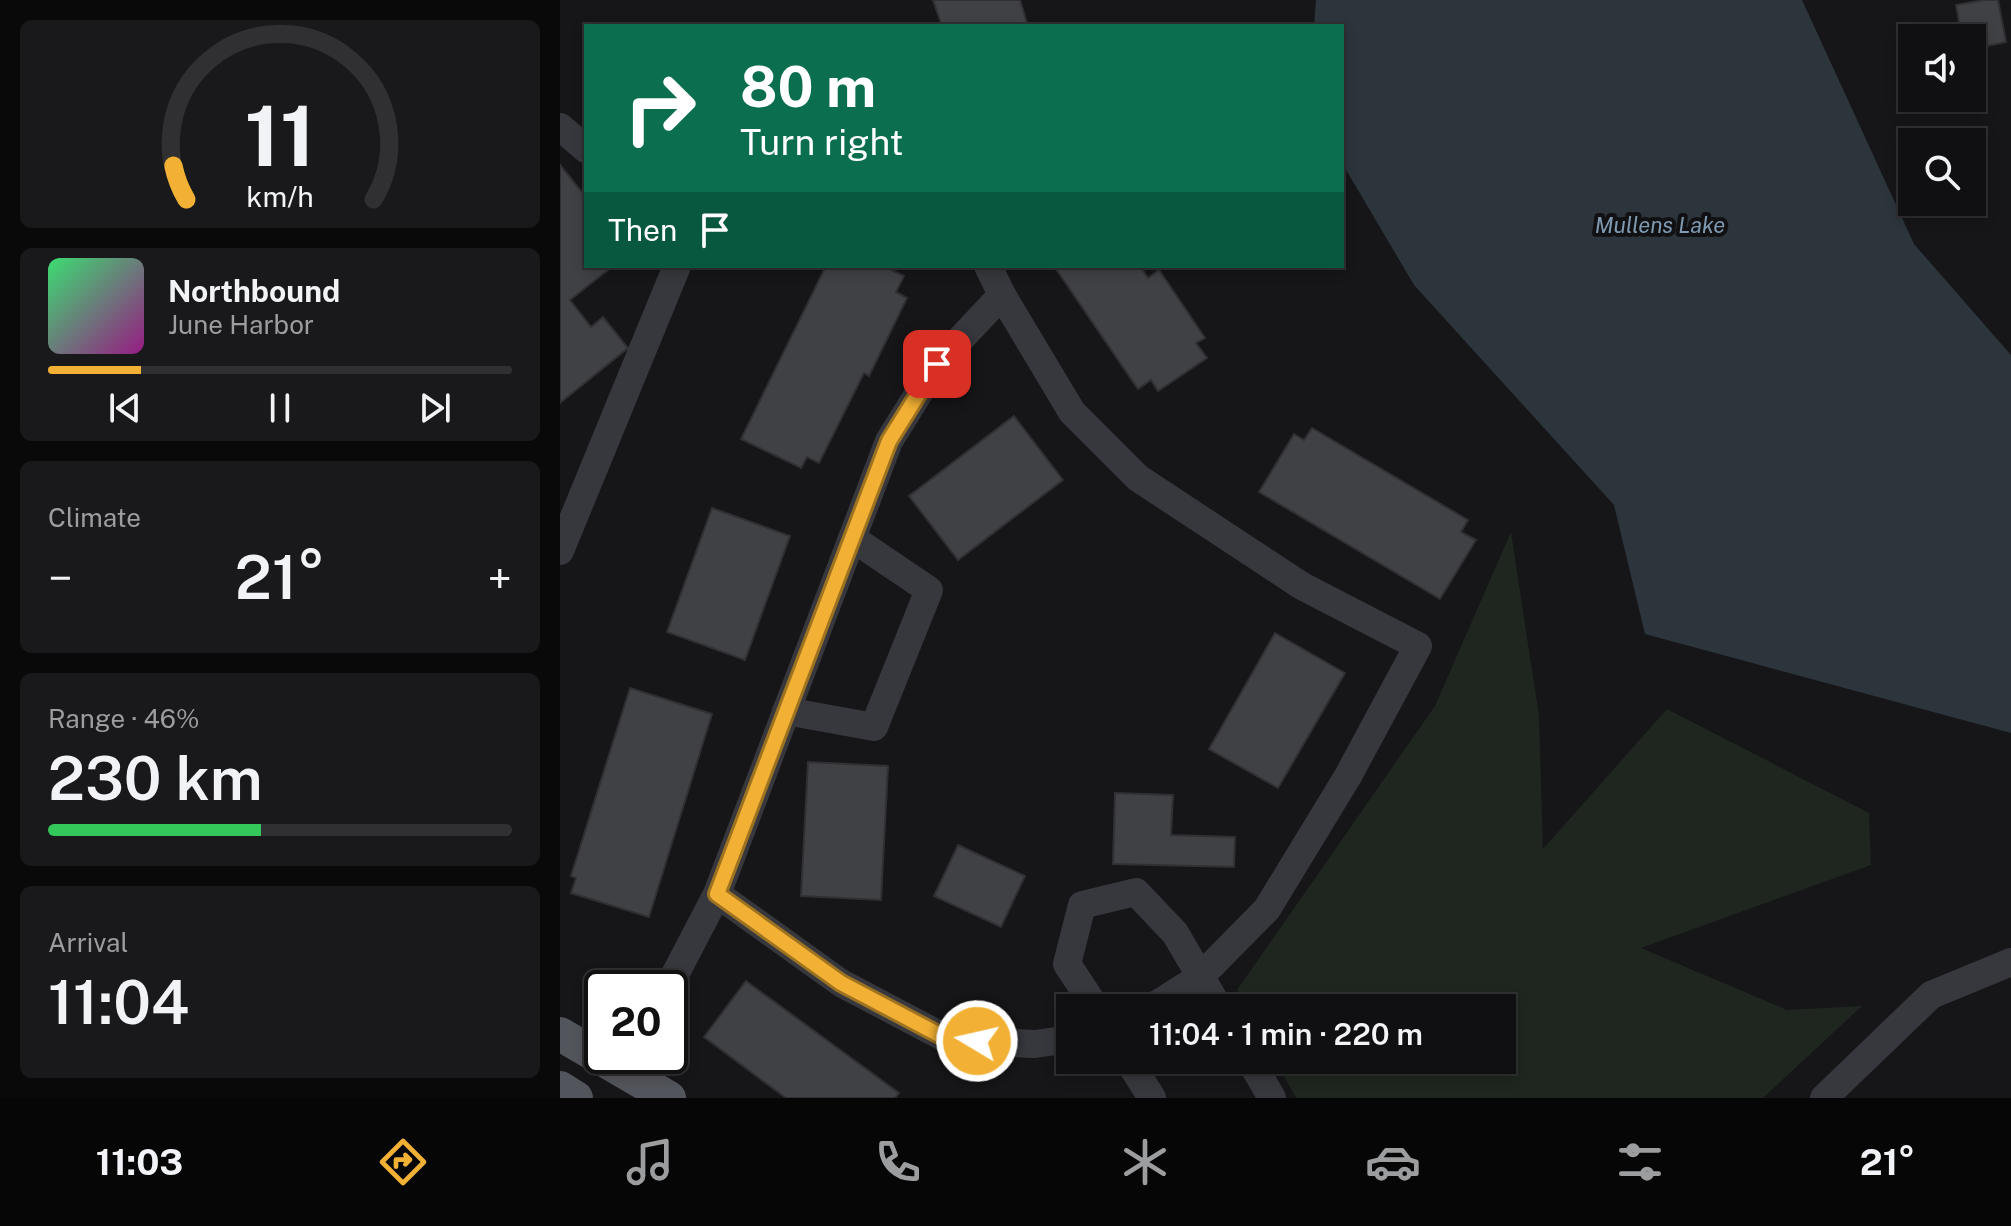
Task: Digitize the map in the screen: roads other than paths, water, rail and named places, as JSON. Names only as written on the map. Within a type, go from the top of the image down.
[{"type":"main road","points":[[560,1034],[669,1098]]},
{"type":"main road","points":[[560,1088],[576,1098]]},
{"type":"street","points":[[560,127],[584,147]]},
{"type":"street","points":[[563,532],[676,268]]},
{"type":"street","points":[[989,268],[1072,412],[1138,478],[1302,586],[1418,646],[1348,776],[1267,909],[1200,977],[1173,994]]},
{"type":"street","points":[[677,970],[717,894],[889,441],[937,364],[1002,295]]},
{"type":"street","points":[[786,711],[874,727],[929,590],[852,538]]},
{"type":"street","points":[[1087,994],[1067,964],[1082,905],[1136,892],[1175,933],[1210,994]]},
{"type":"street","points":[[717,894],[841,983],[949,1040],[1035,1044],[1056,1041]]},
{"type":"street","points":[[1824,1098],[1931,995],[2011,962]]},
{"type":"street","points":[[1137,1074],[1152,1098]]},
{"type":"street","points":[[1258,1074],[1272,1098]]},
{"type":"water","name":"Mullens Lake","points":[[1316,0],[1802,0],[1898,209],[1898,216],[1901,216],[1914,244],[2011,355],[2011,733],[1645,634],[1614,505],[1414,285],[1344,166],[1344,24],[1314,24]]}]
